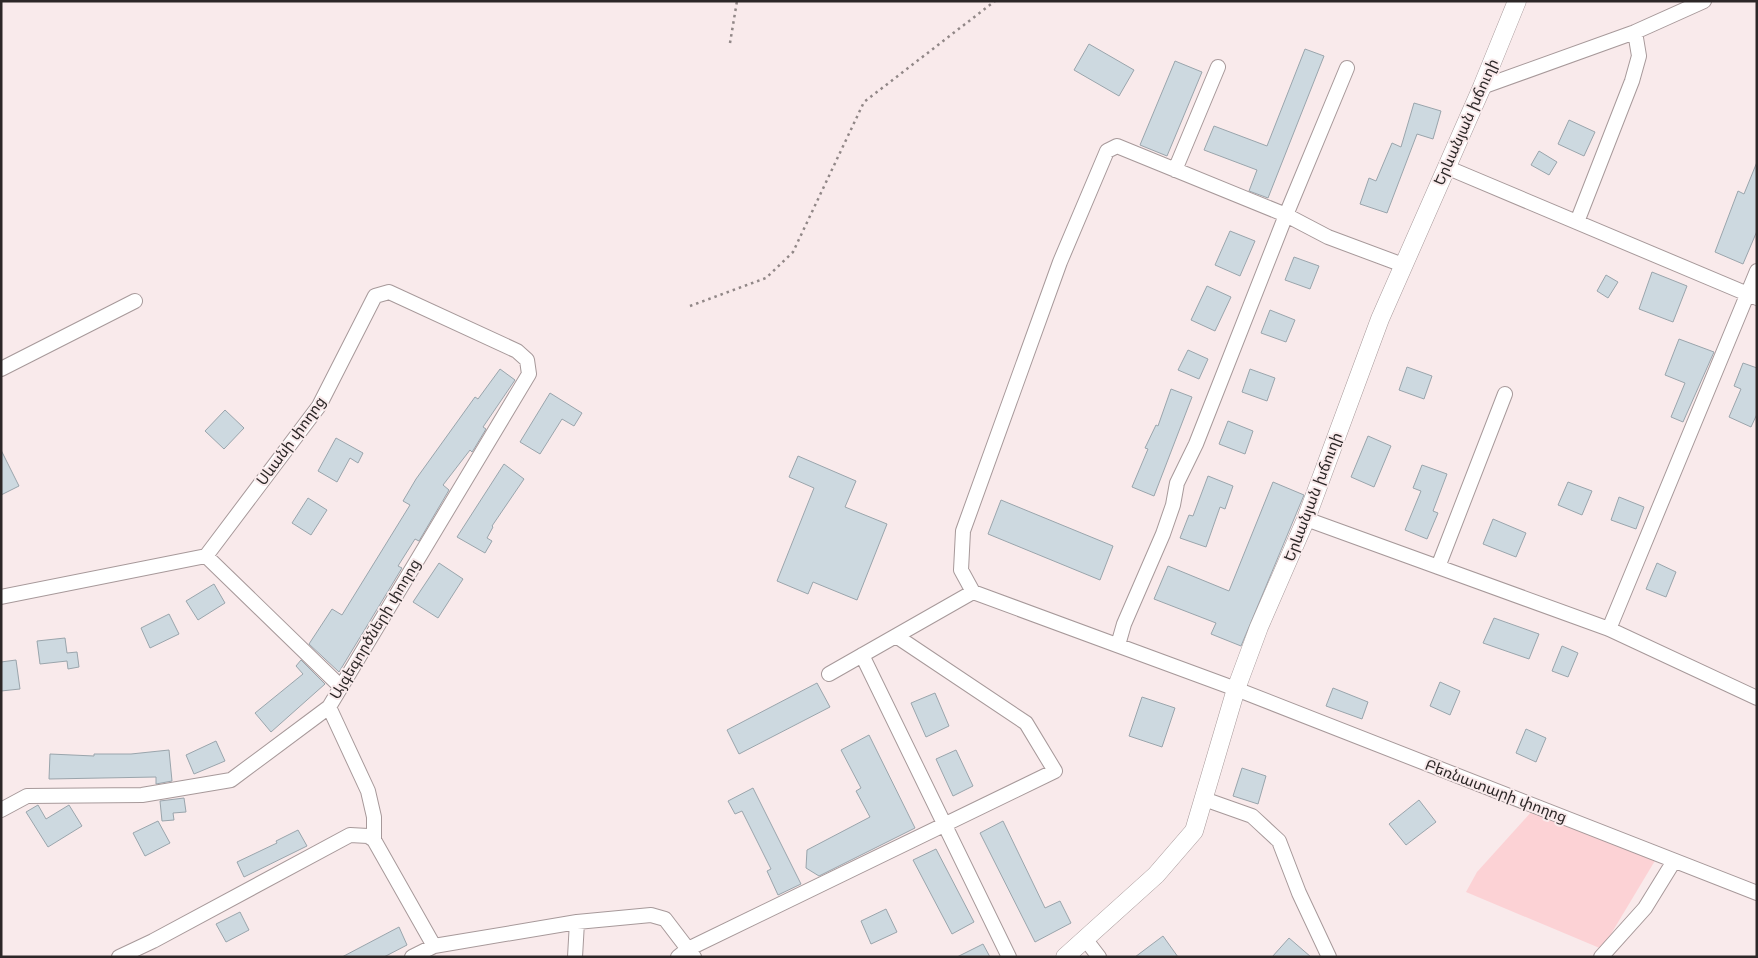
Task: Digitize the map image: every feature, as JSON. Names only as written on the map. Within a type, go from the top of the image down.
[{"type":"main road","name":"Երևանյան խճուղի","points":[[1065,957],[1156,875],[1194,831],[1236,689],[1259,627],[1306,519],[1380,318],[1482,87],[1517,1]]},
{"type":"street","points":[[1482,87],[1635,32],[1704,1]]},
{"type":"street","points":[[1576,222],[1632,81],[1639,56],[1635,32]]},
{"type":"street","points":[[1175,170],[1218,67]]},
{"type":"street","points":[[1118,644],[1124,624],[1163,534],[1173,505],[1176,483],[1191,454],[1347,68]]},
{"type":"street","points":[[829,674],[973,592],[962,570],[963,530],[1060,262],[1107,151],[1117,146],[1286,215],[1328,237],[1403,265]]},
{"type":"street","points":[[1446,167],[1752,296]]},
{"type":"street","points":[[1609,629],[1752,296],[1757,271]]},
{"type":"street","name":"Սևանի փողոց","points":[[206,556],[319,406],[375,296],[379,293],[389,292],[517,350],[527,360],[529,374]]},
{"type":"street","points":[[1,369],[135,301]]},
{"type":"street","name":"Այգեգործների փողոց","points":[[2,807],[26,796],[142,795],[231,780],[329,708],[529,374]]},
{"type":"street","points":[[1438,567],[1505,394]]},
{"type":"street","points":[[1306,519],[1609,629],[1757,698]]},
{"type":"street","points":[[1,597],[206,556],[341,687]]},
{"type":"street","name":"Բեռնատարի փողոց","points":[[973,592],[1236,689],[1757,893]]},
{"type":"street","points":[[412,957],[434,946],[577,922],[652,915],[665,919],[687,954],[944,824],[1055,771],[1026,723],[896,636]]},
{"type":"street","points":[[862,655],[1009,957]]},
{"type":"street","points":[[329,708],[368,791],[374,817],[374,840]]},
{"type":"street","points":[[1204,799],[1252,816],[1279,841],[1298,893],[1329,957]]},
{"type":"street","points":[[119,957],[350,835],[368,836],[374,840],[434,946]]},
{"type":"street","points":[[1601,957],[1645,908],[1674,860]]},
{"type":"street","points":[[575,957],[577,922]]},
{"type":"street","points":[[1086,940],[1099,957]]},
{"type":"path","points":[[730,43],[737,1]]},
{"type":"path","points":[[690,306],[766,278],[793,252],[864,102],[995,1]]},
{"type":"shaded area","points":[[1533,810],[1656,859],[1602,949],[1466,892],[1477,872]]},
{"type":"building","points":[[1089,44],[1134,70],[1119,96],[1074,70]]},
{"type":"building","points":[[1305,49],[1324,56],[1268,198],[1249,191],[1257,170],[1204,150],[1214,126],[1267,146]]},
{"type":"building","points":[[1175,61],[1202,72],[1167,156],[1140,145]]},
{"type":"building","points":[[1414,103],[1441,111],[1433,139],[1417,134],[1387,213],[1360,204],[1369,178],[1376,181],[1392,143],[1401,147]]},
{"type":"building","points":[[1569,120],[1595,132],[1584,156],[1558,144]]},
{"type":"building","points":[[1539,151],[1557,162],[1549,175],[1531,165]]},
{"type":"building","points":[[1757,162],[1757,231],[1743,264],[1715,252],[1738,191],[1744,194]]},
{"type":"building","points":[[1230,231],[1255,241],[1240,276],[1215,265]]},
{"type":"building","points":[[1294,257],[1319,266],[1310,289],[1285,280]]},
{"type":"building","points":[[1652,272],[1687,286],[1673,322],[1639,309]]},
{"type":"building","points":[[1606,275],[1618,282],[1608,298],[1597,291]]},
{"type":"building","points":[[1207,286],[1231,297],[1215,331],[1191,320]]},
{"type":"building","points":[[1270,310],[1295,320],[1286,342],[1261,333]]},
{"type":"building","points":[[1679,339],[1714,352],[1683,422],[1671,417],[1685,383],[1665,375]]},
{"type":"building","points":[[1188,350],[1208,359],[1199,379],[1178,370]]},
{"type":"building","points":[[1743,363],[1757,368],[1757,414],[1751,427],[1729,417],[1741,389],[1734,386]]},
{"type":"building","points":[[1407,367],[1432,376],[1424,399],[1399,390]]},
{"type":"building","points":[[500,369],[515,380],[483,427],[486,429],[472,452],[470,450],[443,485],[449,490],[419,541],[415,539],[398,566],[402,568],[339,672],[309,644],[332,609],[342,615],[410,505],[403,501],[416,479],[475,397],[478,399]]},
{"type":"building","points":[[1250,369],[1275,378],[1267,401],[1242,392]]},
{"type":"building","points":[[1171,389],[1192,397],[1154,496],[1132,487],[1148,449],[1145,448],[1156,425],[1158,426]]},
{"type":"building","points":[[550,393],[582,413],[574,426],[562,419],[540,454],[520,442]]},
{"type":"building","points":[[225,410],[244,428],[224,449],[205,431]]},
{"type":"building","points":[[1228,421],[1253,431],[1245,454],[1219,444]]},
{"type":"building","points":[[1368,436],[1391,446],[1374,487],[1351,477]]},
{"type":"building","points":[[336,438],[363,453],[358,463],[350,458],[337,482],[318,471]]},
{"type":"building","points":[[1,450],[19,486],[1,495]]},
{"type":"building","points":[[798,456],[856,481],[845,507],[887,524],[857,600],[813,582],[808,594],[777,581],[814,488],[789,477]]},
{"type":"building","points":[[504,464],[524,479],[492,526],[487,538],[492,541],[485,553],[457,537]]},
{"type":"building","points":[[1422,465],[1447,474],[1433,511],[1438,513],[1427,539],[1405,530],[1421,491],[1413,488]]},
{"type":"building","points":[[1208,476],[1233,486],[1225,509],[1220,507],[1206,547],[1180,538],[1189,515],[1193,516]]},
{"type":"building","points":[[1273,482],[1304,495],[1241,646],[1211,634],[1216,623],[1154,599],[1168,566],[1229,591]]},
{"type":"building","points":[[1568,482],[1592,491],[1582,515],[1558,505]]},
{"type":"building","points":[[1619,497],[1644,507],[1636,529],[1611,520]]},
{"type":"building","points":[[308,498],[327,510],[311,535],[292,523]]},
{"type":"building","points":[[1001,500],[1113,546],[1100,580],[988,534]]},
{"type":"building","points":[[1493,519],[1526,533],[1516,557],[1483,544]]},
{"type":"building","points":[[439,563],[463,579],[438,618],[413,602]]},
{"type":"building","points":[[1657,563],[1676,572],[1666,597],[1646,589]]},
{"type":"building","points":[[214,584],[225,603],[198,620],[186,601]]},
{"type":"building","points":[[169,614],[179,634],[150,648],[141,628]]},
{"type":"building","points":[[1494,618],[1539,634],[1529,659],[1483,643]]},
{"type":"building","points":[[65,638],[67,653],[77,652],[79,667],[68,669],[67,661],[40,664],[37,641]]},
{"type":"building","points":[[1562,646],[1578,653],[1568,677],[1552,671]]},
{"type":"building","points":[[16,660],[20,689],[1,691],[1,662]]},
{"type":"building","points":[[301,660],[325,684],[271,732],[255,713],[303,674],[296,666]]},
{"type":"building","points":[[1440,682],[1460,691],[1450,715],[1430,706]]},
{"type":"building","points":[[817,683],[830,707],[739,754],[727,730]]},
{"type":"building","points":[[1333,688],[1368,702],[1362,719],[1326,706]]},
{"type":"building","points":[[935,693],[949,726],[926,737],[911,703]]},
{"type":"building","points":[[1142,697],[1175,708],[1162,747],[1129,736]]},
{"type":"building","points":[[1526,729],[1546,738],[1536,762],[1516,753]]},
{"type":"building","points":[[869,735],[915,828],[819,876],[806,868],[807,850],[870,817],[856,791],[861,788],[841,750]]},
{"type":"building","points":[[216,741],[225,761],[194,774],[186,755]]},
{"type":"building","points":[[169,750],[172,781],[156,784],[156,777],[49,779],[50,754],[94,756],[94,754],[131,754]]},
{"type":"building","points":[[956,750],[973,786],[953,796],[936,759]]},
{"type":"building","points":[[1242,768],[1266,776],[1258,804],[1233,796]]},
{"type":"building","points":[[753,788],[801,884],[778,895],[767,871],[771,869],[742,811],[735,814],[728,801]]},
{"type":"building","points":[[184,798],[186,812],[173,813],[174,820],[162,821],[160,801]]},
{"type":"building","points":[[1419,800],[1436,822],[1406,845],[1389,824]]},
{"type":"building","points":[[38,805],[46,819],[69,805],[82,826],[48,847],[26,812]]},
{"type":"building","points":[[158,821],[170,843],[145,856],[133,833]]},
{"type":"building","points":[[1003,821],[1045,908],[1060,901],[1071,923],[1035,942],[980,833]]},
{"type":"building","points":[[298,830],[307,846],[244,877],[237,862],[277,843],[276,841]]},
{"type":"building","points":[[936,849],[974,922],[952,934],[913,860]]},
{"type":"building","points":[[886,909],[897,932],[871,944],[861,921]]},
{"type":"building","points":[[240,912],[249,930],[226,942],[216,924]]},
{"type":"building","points":[[399,927],[407,945],[384,957],[342,957]]},
{"type":"building","points":[[1163,936],[1178,957],[1135,957]]},
{"type":"building","points":[[1289,938],[1311,957],[1272,957]]},
{"type":"building","points":[[983,944],[990,957],[957,957]]}]
